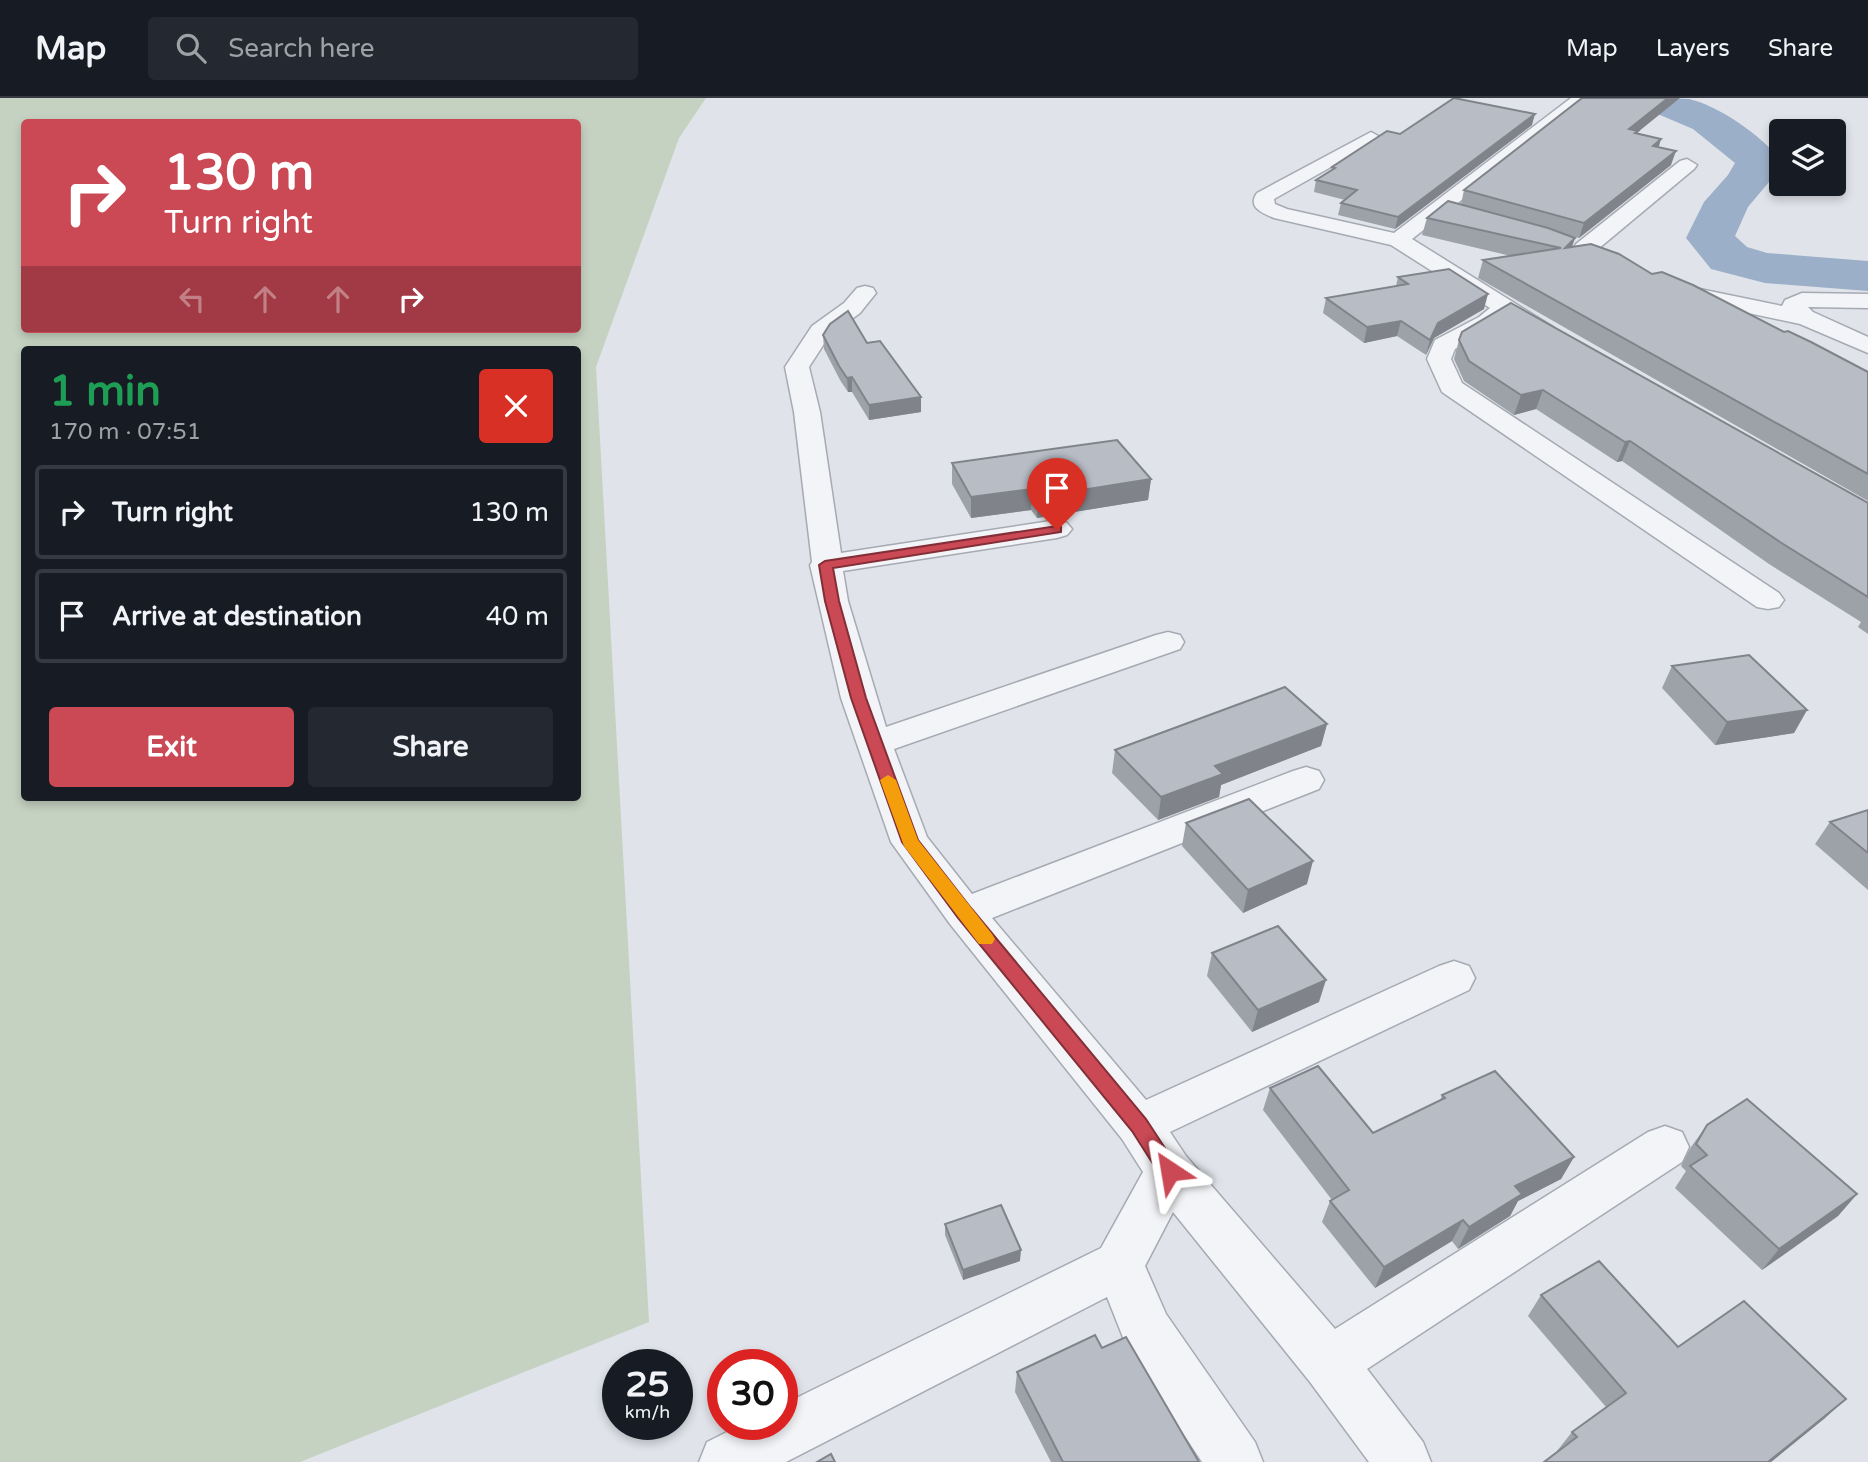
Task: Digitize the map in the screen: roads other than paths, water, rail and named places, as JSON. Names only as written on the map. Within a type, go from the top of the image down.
[{"type":"street","points":[[1398,240],[1582,98]]},
{"type":"street","points":[[1371,137],[1264,197],[1265,206],[1281,214],[1398,240],[1564,343]]},
{"type":"street","points":[[1584,249],[1687,165]]},
{"type":"street","points":[[1438,207],[1461,214]]},
{"type":"street","points":[[1558,242],[1607,258]]},
{"type":"street","points":[[1776,336],[1679,289],[1807,318],[1868,346]]},
{"type":"street","points":[[865,293],[852,308],[820,331],[797,366],[807,412],[825,565],[832,601],[858,698],[910,842],[964,913],[1139,1125],[1170,1171],[1329,1363],[1403,1462]]},
{"type":"street","points":[[1807,318],[1793,305],[1802,300],[1818,298],[1868,301]]},
{"type":"street","points":[[1504,308],[1487,322],[1444,345],[1439,359],[1451,387],[1768,600]]},
{"type":"street","points":[[825,565],[1057,530]]},
{"type":"street","points":[[875,743],[1168,642]]},
{"type":"street","points":[[964,913],[1306,780]]},
{"type":"street","points":[[1139,1125],[1454,978]]},
{"type":"street","points":[[1329,1363],[1665,1147]]},
{"type":"street","points":[[727,1462],[1119,1265],[1170,1171]]},
{"type":"street","points":[[1119,1265],[1147,1332],[1235,1462]]},
{"type":"waterway","points":[[1653,98],[1707,120],[1758,160],[1747,182],[1727,202],[1710,238],[1729,258],[1765,268],[1868,276]]}]
